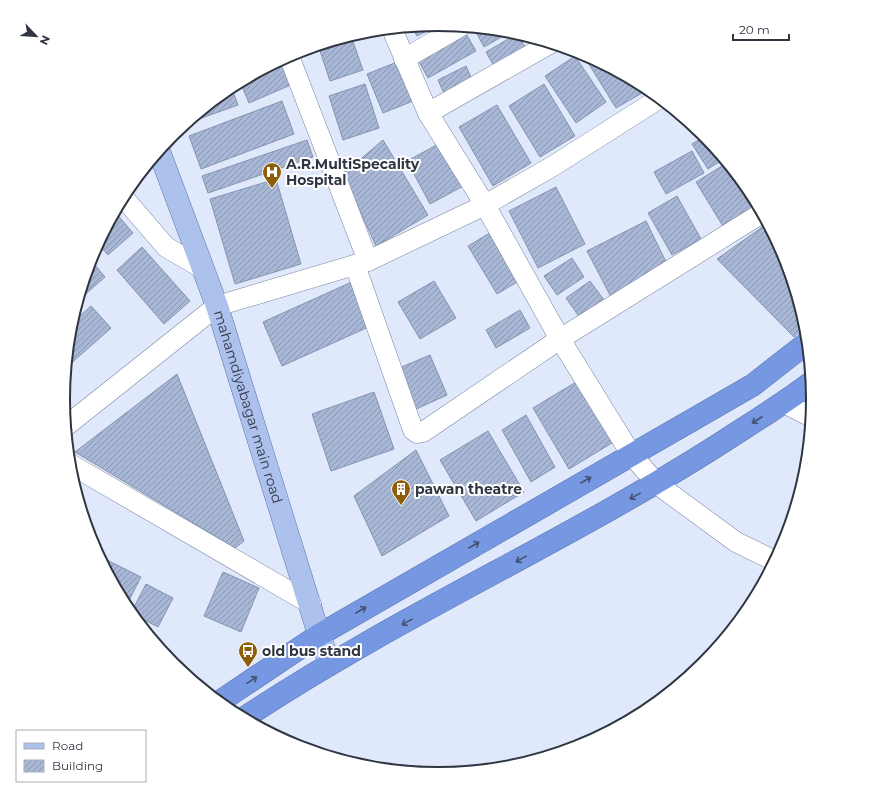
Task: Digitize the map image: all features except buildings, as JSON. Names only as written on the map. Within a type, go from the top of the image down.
[{"type":"highway","points":[[224,698],[319,635],[753,385],[802,346]]},
{"type":"highway","points":[[249,715],[330,664],[657,484],[784,403],[806,386]]},
{"type":"main road","name":"mahamdiyabagar main road","points":[[161,157],[217,306],[311,604],[319,635],[330,664]]},
{"type":"street","points":[[404,60],[452,32]]},
{"type":"street","points":[[394,34],[428,113],[485,205],[560,339],[631,454],[657,484],[736,542],[770,559]]},
{"type":"street","points":[[428,113],[544,47]]},
{"type":"street","points":[[291,62],[362,263],[413,430],[417,433],[422,432],[560,339],[757,216]]},
{"type":"street","points":[[71,422],[217,306],[362,263],[485,205],[553,166],[655,101]]},
{"type":"street","points":[[128,203],[166,247],[202,268]]},
{"type":"street","points":[[784,403],[806,414]]},
{"type":"street","points":[[78,468],[311,604]]},
{"type":"place","name":"A.R.MultiSpecality Hospital","points":[[272,189]]},
{"type":"place","name":"pawan theatre","points":[[401,506]]},
{"type":"place","name":"old bus stand","points":[[248,668]]}]
